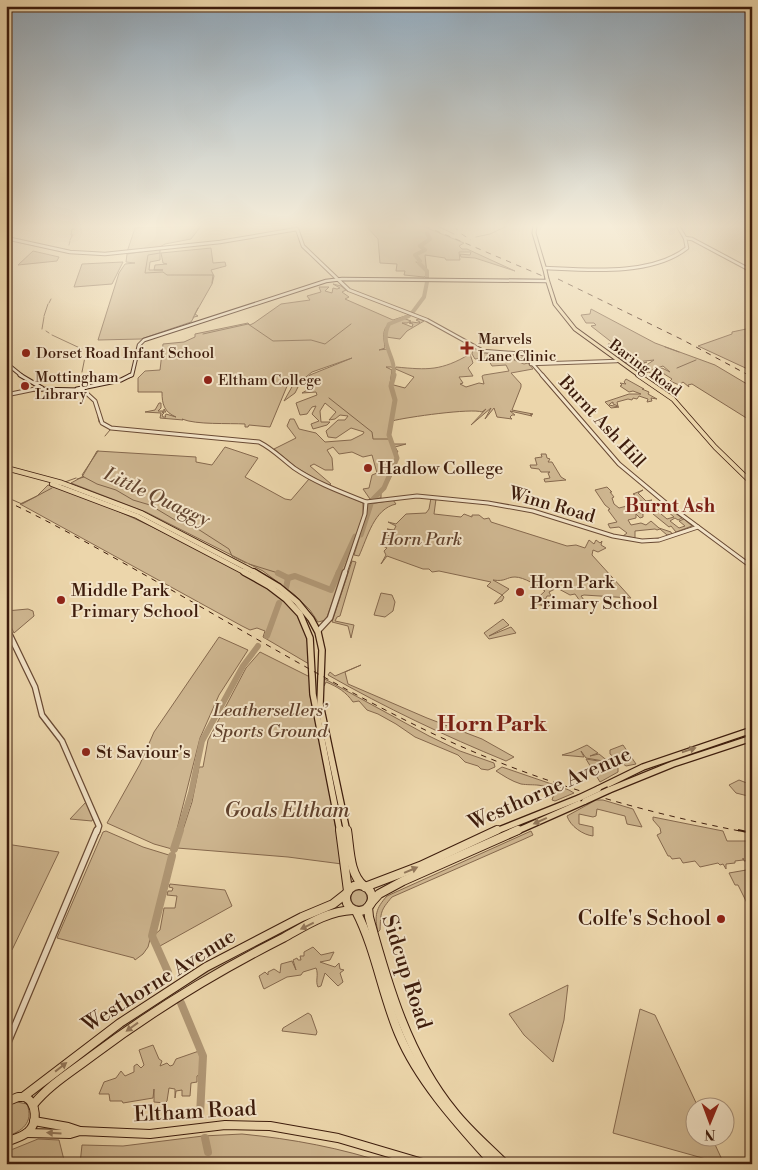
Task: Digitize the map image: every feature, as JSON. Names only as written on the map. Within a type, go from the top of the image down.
[{"type":"highway","points":[[6,469],[105,498],[166,525],[279,587],[306,612],[316,628],[322,648],[318,684],[320,704],[336,773],[353,868],[358,881],[372,895],[369,905],[363,910],[354,910],[347,904],[348,892],[344,851],[313,694],[312,649],[308,630],[300,614],[286,599],[269,586],[137,516],[64,488],[6,469]]},
{"type":"highway","points":[[312,649],[314,641],[312,628],[316,628]]},
{"type":"highway","name":"Westhorne Avenue","points":[[369,905],[379,894],[403,881],[582,799],[643,766],[752,730]]},
{"type":"highway","name":"Westhorne Avenue","points":[[364,886],[412,869],[517,821],[609,790],[673,764],[752,738]]},
{"type":"highway","points":[[348,892],[356,885],[364,886]]},
{"type":"highway","name":"Westhorne Avenue","points":[[23,1097],[120,1023],[206,967],[302,917],[332,904],[348,892]]},
{"type":"highway","name":"Sidcup Road","points":[[369,905],[369,918],[392,999],[416,1056],[454,1111],[505,1164]]},
{"type":"highway","name":"Westhorne Avenue","points":[[33,1105],[43,1094],[110,1043],[200,983],[268,945],[328,915],[343,910],[354,910]]},
{"type":"highway","name":"Sidcup Road","points":[[354,910],[365,929],[399,1034],[411,1057],[450,1115],[492,1163]]},
{"type":"highway","points":[[6,1102],[23,1097],[28,1098],[33,1105],[34,1121],[27,1132],[6,1142]]},
{"type":"highway","name":"Eltham Road","points":[[34,1121],[42,1124],[72,1126],[80,1131]]},
{"type":"highway","name":"Eltham Road","points":[[27,1132],[70,1134],[80,1131],[149,1134],[231,1124],[267,1126],[347,1140],[426,1164]]},
{"type":"main road","points":[[83,389],[119,381],[132,375],[139,345],[144,340],[322,282],[333,281]]},
{"type":"main road","name":"Baring Road","points":[[548,281],[555,304],[575,329],[617,361],[673,399],[704,436],[752,483]]},
{"type":"main road","points":[[6,395],[38,388]]},
{"type":"street","name":"Burnt Ash Hill","points":[[339,281],[350,290],[427,320],[478,349],[492,353],[522,353],[619,464],[752,567]]},
{"type":"street","points":[[363,281],[549,285]]},
{"type":"street","points":[[531,364],[617,361]]},
{"type":"street","points":[[6,363],[38,388],[83,389],[95,401],[102,423],[110,428],[259,442],[269,447],[294,468],[323,485],[366,502],[366,513],[331,616],[327,622],[316,628]]},
{"type":"street","name":"Winn Road","points":[[366,502],[420,496],[488,503],[533,511],[599,532],[642,541],[659,540],[698,527]]},
{"type":"street","points":[[6,627],[35,687],[42,714],[62,741],[100,826],[92,849],[6,1047]]},
{"type":"green space","points":[[76,281],[114,281],[112,284],[74,287]]},
{"type":"green space","points":[[117,281],[213,281],[195,314],[198,316],[194,317],[191,322],[141,339],[98,340]]},
{"type":"green space","points":[[333,284],[341,286],[346,290],[342,292],[349,297],[345,299],[393,320],[408,315],[403,318],[411,321],[402,323],[412,327],[413,324],[409,323],[419,323],[416,320],[419,319],[424,321],[407,331],[400,339],[386,337],[387,327],[390,323],[385,328],[385,348],[379,350],[387,349],[395,369],[396,367],[434,368],[451,364],[470,354],[473,363],[468,368],[473,376],[459,377],[463,383],[460,384],[466,387],[479,383],[484,384],[482,376],[484,375],[509,371],[506,365],[492,366],[487,358],[475,359],[472,354],[473,349],[491,354],[523,355],[523,359],[516,356],[517,358],[514,360],[524,364],[528,363],[533,369],[511,373],[521,384],[512,410],[533,414],[530,415],[532,416],[510,411],[515,415],[510,417],[512,419],[497,417],[494,408],[485,419],[491,408],[471,425],[486,409],[482,412],[453,412],[392,421],[389,434],[393,444],[406,444],[395,447],[398,452],[396,453],[396,463],[390,480],[381,493],[381,498],[370,499],[363,489],[369,488],[372,475],[377,473],[372,455],[363,457],[352,452],[339,454],[333,447],[327,450],[332,458],[333,470],[325,470],[314,464],[310,466],[331,484],[328,486],[297,468],[274,449],[296,438],[287,426],[290,419],[294,419],[299,429],[316,433],[325,442],[351,440],[363,434],[364,432],[351,428],[336,438],[328,437],[326,431],[338,420],[345,420],[348,416],[340,415],[335,419],[329,420],[336,412],[325,403],[320,411],[321,422],[330,422],[327,425],[313,429],[311,424],[319,421],[312,414],[316,406],[312,407],[307,414],[300,415],[296,403],[317,395],[316,392],[302,393],[309,389],[309,381],[304,380],[310,375],[352,358],[312,372],[301,381],[295,393],[284,401],[293,385],[292,379],[290,379],[270,427],[249,425],[245,427],[245,424],[204,423],[160,418],[161,413],[145,412],[155,410],[159,403],[161,403],[161,408],[158,411],[164,411],[164,409],[166,412],[162,412],[164,413],[163,417],[166,417],[166,414],[176,417],[164,407],[162,392],[138,392],[138,378],[145,371],[160,370],[163,344],[184,342],[195,337],[195,334],[248,323],[250,325],[281,304],[310,300],[307,296],[321,292],[319,287],[329,287],[325,291],[332,293],[333,288],[340,288]],"holes":[[[386,367],[391,367],[414,377],[405,388],[390,384],[392,370]]]},
{"type":"green space","points":[[591,309],[655,343],[715,365],[752,387],[752,418],[748,419],[692,384],[688,385],[689,387],[683,382],[679,385],[670,381],[672,379],[658,370],[662,368],[670,372],[663,366],[652,370],[661,376],[654,379],[658,381],[654,383],[642,375],[656,377],[649,372],[642,374],[647,371],[642,368],[654,360],[636,362],[638,364],[647,362],[640,365],[633,364],[640,369],[635,371],[621,361],[628,363],[633,359],[627,358],[628,356],[624,354],[620,355],[622,354],[616,350],[622,349],[617,346],[609,346],[608,344],[614,344],[591,326],[596,325],[594,323],[586,323],[581,315],[590,314]]},
{"type":"green space","points":[[746,329],[752,332],[752,371],[698,346],[732,334],[732,332]]},
{"type":"green space","points":[[626,379],[649,392],[648,394],[657,399],[651,398],[652,401],[647,402],[648,399],[639,396],[637,399],[633,398],[632,400],[628,399],[617,402],[618,406],[613,404],[613,402],[609,405],[619,407],[611,408],[605,402],[629,394],[641,394],[633,391],[629,392],[620,386],[622,385],[620,383],[626,384],[624,382]]},
{"type":"green space","points":[[225,447],[258,458],[245,477],[285,499],[291,500],[309,479],[363,503],[363,516],[326,620],[318,622],[310,610],[295,595],[263,571],[146,512],[71,483],[82,477],[97,451],[196,457],[196,462],[212,465]]},
{"type":"green space","points":[[541,454],[546,454],[547,458],[550,459],[548,462],[552,462],[561,477],[566,480],[545,482],[544,479],[550,478],[548,473],[550,472],[541,472],[539,469],[531,468],[530,465],[537,465],[535,458],[542,457]]},
{"type":"green space","points":[[48,485],[91,500],[154,528],[248,576],[269,589],[288,605],[300,620],[307,638],[309,664],[263,637],[265,631],[257,628],[250,630],[242,626],[20,504],[37,496]]},
{"type":"green space","points":[[607,487],[612,492],[610,492],[614,497],[612,498],[614,504],[619,508],[627,506],[629,511],[634,512],[633,510],[643,514],[643,517],[640,518],[636,514],[636,518],[628,520],[631,525],[641,523],[646,525],[651,521],[659,528],[671,532],[672,535],[667,535],[660,529],[655,529],[635,531],[635,538],[623,536],[627,533],[619,527],[610,528],[608,524],[617,522],[608,510],[610,509],[595,490]]},
{"type":"green space","points":[[643,490],[638,493],[646,501],[652,500],[648,502],[660,512],[670,509],[661,514],[667,519],[674,517],[667,511],[671,510],[682,518],[678,520],[675,518],[670,521],[679,528],[685,526],[679,521],[684,519],[692,526],[676,532],[671,526],[669,527],[653,514],[654,512],[640,504],[643,502],[638,502],[633,498],[635,495],[633,494]]},
{"type":"green space","name":"Horn Park","points":[[431,498],[436,499],[434,514],[461,517],[464,514],[472,517],[472,515],[479,515],[484,519],[489,518],[491,522],[567,546],[576,545],[585,548],[589,540],[594,544],[596,540],[600,543],[602,541],[601,545],[606,548],[598,552],[593,550],[592,555],[631,598],[584,595],[581,596],[584,600],[580,601],[575,594],[570,595],[557,588],[549,592],[551,596],[547,596],[545,600],[542,596],[540,604],[550,605],[548,607],[536,604],[530,605],[545,591],[519,577],[493,580],[509,589],[502,595],[487,586],[491,582],[439,571],[432,572],[429,569],[423,569],[387,556],[381,564],[386,555],[384,551],[387,548],[379,544],[386,544],[389,541],[384,539],[390,539],[391,537],[384,535],[392,536],[393,534],[386,532],[391,532],[391,530],[387,529],[394,530],[396,526],[388,522],[396,524],[406,514],[426,513],[429,509]]},
{"type":"green space","points":[[393,500],[396,504],[382,511],[377,517],[359,556],[354,555],[370,504]]},
{"type":"green space","points":[[352,561],[356,562],[340,616],[335,621],[354,625],[351,638],[348,626],[332,622]]},
{"type":"green space","points":[[381,593],[392,595],[395,602],[393,611],[385,617],[374,615]]},
{"type":"green space","points":[[502,595],[504,597],[502,601],[494,604]]},
{"type":"green space","points":[[28,609],[33,611],[34,616],[14,633],[6,617],[6,611]]},
{"type":"green space","points":[[503,619],[509,625],[489,636],[511,627],[516,633],[489,639],[484,633]]},
{"type":"green space","points":[[219,637],[248,650],[219,695],[200,738],[172,849],[154,844],[107,823],[140,764],[154,732]]},
{"type":"green space","points":[[260,652],[310,677],[310,696],[325,765],[342,864],[288,857],[177,848],[192,802],[199,767],[203,767],[208,740],[246,668]]},
{"type":"green space","points":[[361,665],[345,672],[348,684],[482,739],[514,757],[506,761],[461,742],[394,710],[328,675],[330,672],[335,676]]},
{"type":"green space","points":[[323,678],[429,736],[460,751],[494,763],[495,767],[488,770],[481,769],[478,766],[465,762],[458,755],[415,737],[396,724],[367,710],[359,701],[353,702],[345,693],[334,686],[326,682],[324,686]]},
{"type":"green space","points":[[587,745],[598,753],[590,756],[599,754],[609,762],[586,758],[581,751],[584,757],[562,755]]},
{"type":"green space","points":[[623,745],[636,764],[626,766],[610,754],[610,750]]},
{"type":"green space","points":[[586,759],[611,763],[618,768],[618,772],[600,782]]},
{"type":"green space","points":[[502,767],[574,793],[555,801],[552,800],[554,794],[551,790],[539,785],[521,784],[514,781],[496,771]]},
{"type":"green space","points":[[739,780],[752,785],[752,797],[736,793],[729,785]]},
{"type":"green space","points":[[596,800],[603,800],[633,809],[642,827],[627,824],[625,816],[597,809],[596,816],[593,817],[579,814],[579,824],[593,827],[593,836],[581,832],[571,823],[567,816]]},
{"type":"green space","points":[[86,802],[93,818],[92,821],[70,819]]},
{"type":"green space","points":[[653,817],[723,831],[727,841],[752,841],[752,860],[744,861],[743,858],[743,860],[735,861],[735,863],[726,864],[726,869],[723,864],[720,865],[718,863],[700,867],[695,861],[683,863],[680,858],[672,859],[668,856],[657,835],[661,833],[660,828],[653,820]]},
{"type":"green space","points":[[106,831],[143,847],[172,856],[148,947],[135,960],[134,958],[57,938],[103,832]]},
{"type":"green space","points":[[531,831],[533,835],[392,897],[382,912],[380,930],[378,932],[377,912],[380,904],[387,896]]},
{"type":"green space","points":[[6,844],[59,852],[12,950],[6,950]]},
{"type":"green space","points":[[752,869],[752,913],[738,885],[735,885],[729,873]]},
{"type":"green space","points":[[170,884],[225,890],[232,906],[160,946],[154,935],[160,930],[164,908],[175,908],[177,896],[167,895],[168,891],[172,891],[173,888],[169,887]]},
{"type":"green space","points":[[356,890],[362,890],[367,895],[365,904],[356,906],[351,901],[351,895]]},
{"type":"green space","points":[[317,913],[319,917],[250,950],[216,969],[152,1010],[58,1077],[56,1074],[128,1021],[203,972],[255,943]]},
{"type":"green space","points":[[313,947],[321,955],[334,952],[330,960],[320,962],[335,967],[339,963],[340,969],[344,970],[340,973],[343,982],[338,986],[325,973],[321,986],[318,987],[316,968],[303,972],[301,975],[287,977],[264,989],[259,976],[265,972],[268,975],[268,972],[274,969],[280,973],[281,964],[292,961],[296,970],[293,960],[297,958],[301,960],[300,956],[304,956],[304,952]]},
{"type":"green space","points":[[568,985],[564,1020],[553,1062],[524,1035],[509,1014]]},
{"type":"green space","points":[[640,1009],[655,1015],[694,1098],[686,1098],[686,1148],[717,1148],[724,1164],[613,1133]]},
{"type":"green space","points":[[308,1013],[311,1015],[317,1032],[316,1035],[282,1031],[283,1028]]},
{"type":"green space","points":[[153,1045],[159,1059],[162,1061],[160,1066],[167,1063],[170,1066],[173,1065],[176,1059],[199,1051],[201,1057],[199,1092],[199,1075],[197,1076],[197,1082],[191,1083],[190,1096],[182,1096],[182,1090],[176,1091],[175,1098],[175,1089],[169,1088],[165,1103],[154,1102],[154,1089],[153,1098],[123,1103],[122,1101],[110,1101],[109,1094],[99,1094],[104,1082],[116,1078],[121,1071],[125,1076],[134,1072],[134,1066],[137,1064],[141,1068],[144,1065],[139,1050]]},
{"type":"green space","points":[[17,1102],[27,1104],[29,1111],[28,1121],[22,1129],[6,1137],[6,1106]]},
{"type":"green space","points":[[242,1134],[317,1145],[389,1164],[80,1164],[82,1145],[123,1146],[203,1136]]},
{"type":"green space","points":[[38,1139],[59,1140],[65,1164],[6,1164],[6,1152]]},
{"type":"waterway","points":[[412,313],[424,297],[427,282]]},
{"type":"waterway","points":[[49,303],[51,299]]},
{"type":"waterway","points":[[44,316],[48,304]]},
{"type":"waterway","points":[[193,318],[198,308]]},
{"type":"waterway","points":[[393,376],[394,369],[387,345],[386,332],[389,324],[409,316]]},
{"type":"waterway","points":[[42,329],[44,317]]},
{"type":"waterway","points":[[203,334],[248,324],[273,341],[311,340],[325,344],[351,324]]},
{"type":"waterway","points":[[52,335],[82,349]]},
{"type":"waterway","points":[[665,347],[679,352]]},
{"type":"waterway","points":[[86,350],[86,355]]},
{"type":"waterway","points":[[82,372],[85,357]]},
{"type":"waterway","points":[[677,368],[696,360]]},
{"type":"waterway","points":[[373,499],[384,488],[397,458],[389,435],[395,400],[391,386],[394,375]]},
{"type":"waterway","points":[[329,398],[372,432],[373,439],[390,439]]},
{"type":"waterway","points":[[98,417],[99,422]]},
{"type":"waterway","points":[[105,436],[110,430]]},
{"type":"waterway","points":[[84,477],[82,475],[98,451]]},
{"type":"waterway","name":"Little Quaggy","points":[[77,479],[84,477]]},
{"type":"waterway","name":"Little Quaggy","points":[[84,477],[97,484],[116,490],[133,500],[150,505],[175,520],[187,522],[229,549],[232,556],[246,563]]},
{"type":"waterway","name":"Little Quaggy","points":[[65,482],[76,478]]},
{"type":"waterway","name":"Little Quaggy","points":[[6,497],[22,504],[52,488]]},
{"type":"waterway","points":[[361,535],[371,504]]},
{"type":"waterway","points":[[338,573],[355,536]]},
{"type":"waterway","points":[[249,564],[278,573]]},
{"type":"waterway","points":[[288,578],[295,576],[331,590],[339,572]]},
{"type":"waterway","points":[[278,573],[288,578]]},
{"type":"waterway","points":[[286,588],[288,578]]},
{"type":"waterway","points":[[267,636],[279,603]]},
{"type":"waterway","points":[[179,832],[191,793],[202,741],[243,666],[258,646]]},
{"type":"waterway","points":[[174,849],[180,830]]},
{"type":"waterway","points":[[168,972],[152,936],[172,856]]},
{"type":"waterway","points":[[181,1003],[203,1056],[200,1115]]},
{"type":"waterway","points":[[205,1138],[208,1152]]},
{"type":"railway","points":[[561,281],[683,340],[752,377]]},
{"type":"railway","points":[[6,501],[88,543],[344,688],[455,744],[495,761],[577,790],[660,813],[745,832]]},
{"type":"railway","points":[[738,830],[752,833]]},
{"type":"place","name":"Marvels Lane Clinic","points":[[467,348]]},
{"type":"place","name":"Dorset Road Infant School","points":[[26,353]]},
{"type":"place","name":"Eltham College","points":[[208,380]]},
{"type":"place","name":"Mottingham Library","points":[[25,386]]},
{"type":"place","name":"Hadlow College","points":[[368,468]]},
{"type":"place","name":"Horn Park Primary School","points":[[520,592]]},
{"type":"place","name":"Middle Park Primary School","points":[[61,600]]},
{"type":"place","name":"St Saviour's","points":[[86,752]]},
{"type":"place","name":"Colfe's School","points":[[721,919]]},
{"type":"district","name":"Burnt Ash","points":[[670,506]]},
{"type":"district","name":"Horn Park","points":[[492,724]]},
{"type":"park label","name":"Leathersellers’ Sports Ground","points":[[270,720]]},
{"type":"park label","name":"Goals Eltham","points":[[287,811]]}]
